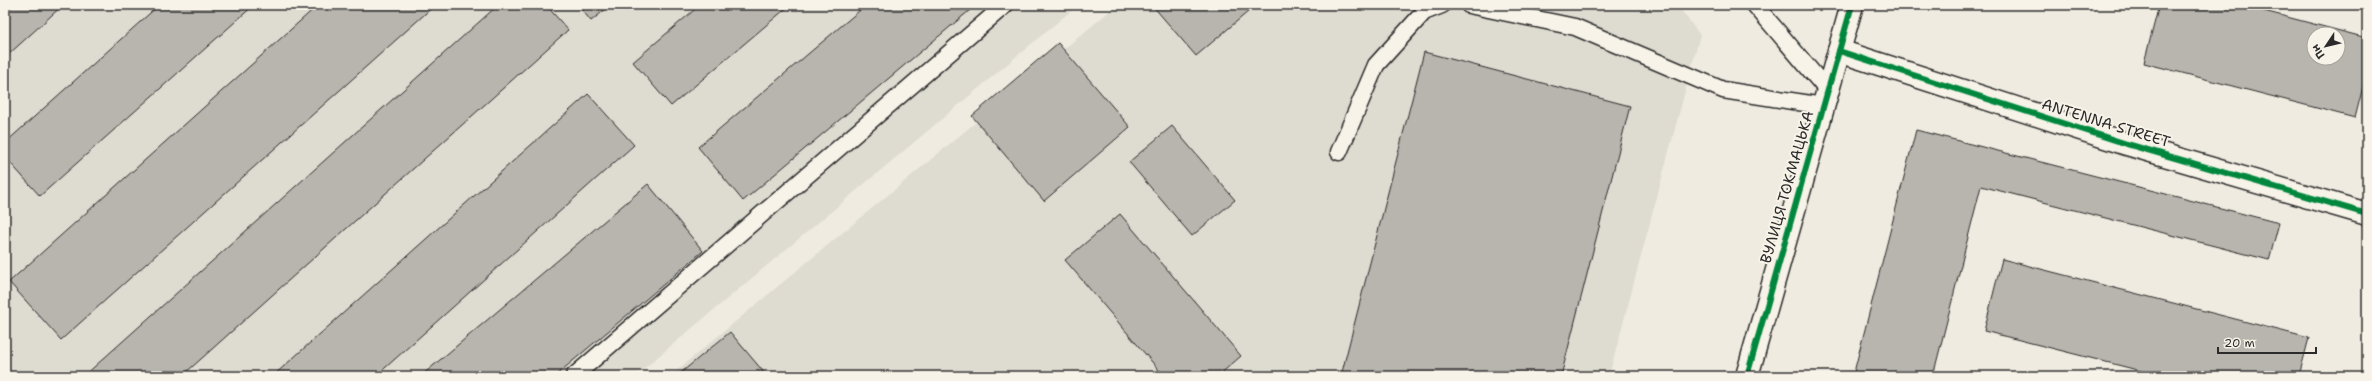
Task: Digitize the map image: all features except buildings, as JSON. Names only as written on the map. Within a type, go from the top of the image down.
[{"type":"street","name":"ВУЛИЦЯ ТОКМАЦЬКА","points":[[1747,376],[1852,5]]},
{"type":"street","name":"ANTENNA STREET","points":[[1839,50],[2127,144],[2367,214]]},
{"type":"lane","points":[[574,376],[1005,5]]},
{"type":"lane","points":[[1339,152],[1376,65],[1424,12],[1442,5]]},
{"type":"lane","points":[[1469,5],[1575,27],[1723,90],[1826,98]]},
{"type":"lane","points":[[1755,5],[1826,98]]},
{"type":"shaded area","points":[[5,5],[1078,5],[635,376],[5,376]]},
{"type":"shaded area","points":[[1117,5],[1677,5],[1700,35],[1609,376],[670,376]]},
{"type":"cycle path","points":[[1747,376],[1852,5]]},
{"type":"cycle path","points":[[1839,51],[2127,144],[2367,214]]}]
